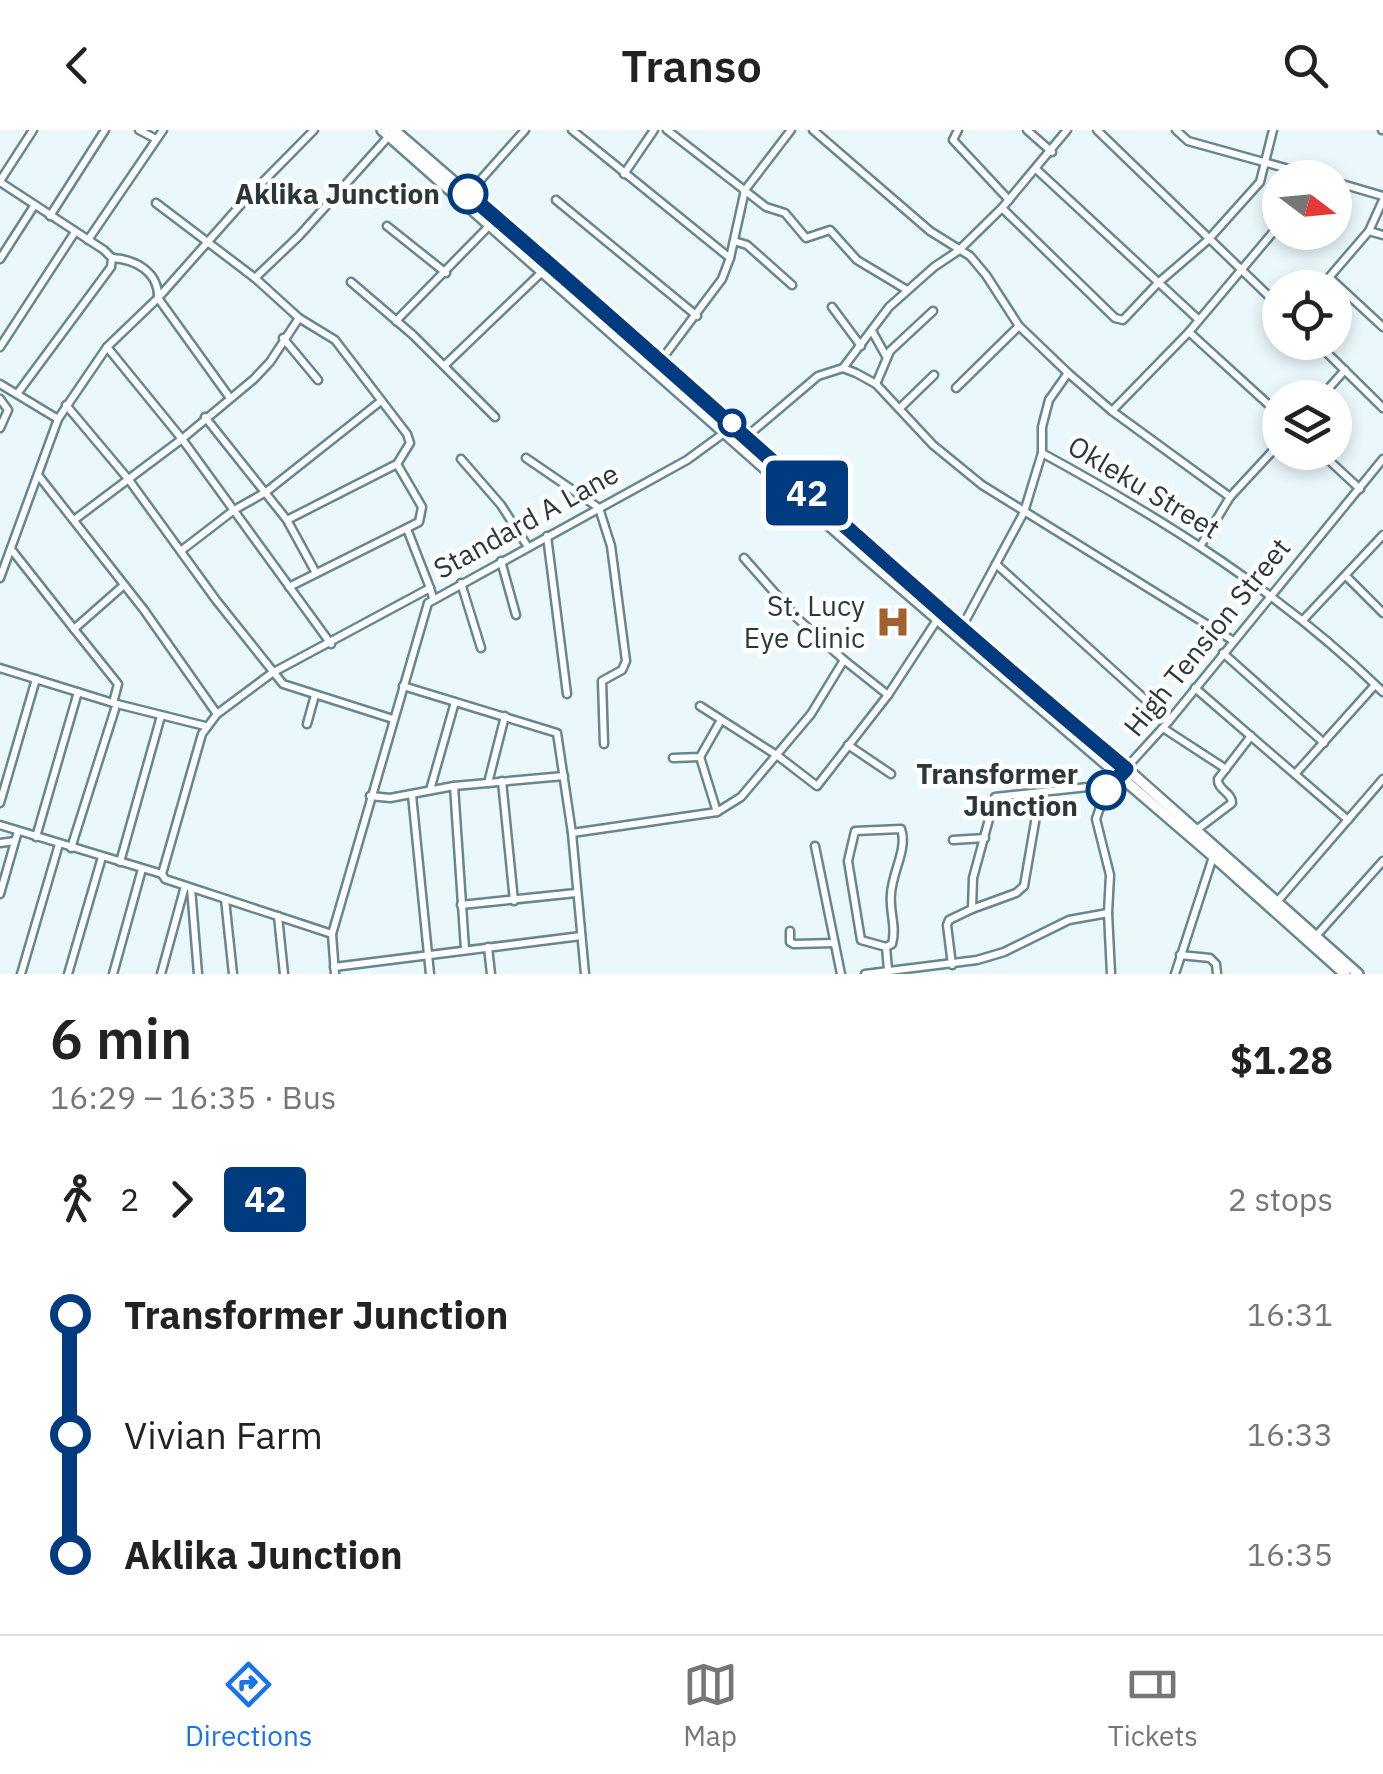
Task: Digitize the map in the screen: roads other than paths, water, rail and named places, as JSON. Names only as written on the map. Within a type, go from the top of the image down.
[{"type":"main road","points":[[388,132],[408,134],[657,367]]},
{"type":"main road","points":[[388,132],[542,272],[732,429],[937,620],[1195,831],[1345,974]]},
{"type":"main road","points":[[742,439],[961,628],[1214,856],[1358,974]]},
{"type":"street","points":[[33,130],[0,181],[112,258],[140,265],[158,287],[158,298],[230,398]]},
{"type":"street","points":[[50,216],[106,130]]},
{"type":"street","points":[[138,130],[156,139]]},
{"type":"street","points":[[88,240],[163,130]]},
{"type":"street","points":[[0,578],[66,405],[107,348],[314,130]]},
{"type":"street","points":[[468,194],[526,130]]},
{"type":"street","points":[[572,130],[730,258]]},
{"type":"street","points":[[624,174],[654,130]]},
{"type":"street","points":[[667,130],[766,208],[785,213],[806,238],[830,230],[858,260],[907,290]]},
{"type":"street","points":[[657,367],[722,279],[744,190],[790,130]]},
{"type":"street","points":[[813,130],[958,251],[970,256],[1020,326],[1068,373],[1112,411],[1230,497]]},
{"type":"street","points":[[958,130],[953,140],[1009,200]]},
{"type":"street","points":[[1027,130],[1052,152]]},
{"type":"street","points":[[742,439],[818,376],[843,368],[907,290],[958,251],[1002,208],[1067,130]]},
{"type":"street","points":[[1097,130],[1262,288]]},
{"type":"street","points":[[1176,130],[1188,140],[1262,162]]},
{"type":"street","points":[[1268,160],[1273,130]]},
{"type":"street","points":[[255,278],[299,236],[388,132]]},
{"type":"street","points":[[1036,168],[1199,320]]},
{"type":"street","points":[[1002,208],[1115,318],[1128,318],[1158,283],[1208,240],[1262,177]]},
{"type":"street","points":[[1337,270],[1370,231],[1383,198],[1352,188]]},
{"type":"street","points":[[556,200],[697,316]]},
{"type":"street","points":[[156,203],[255,278],[299,318],[335,340],[410,443],[397,464],[286,520]]},
{"type":"street","points":[[0,259],[34,206]]},
{"type":"street","points":[[387,226],[446,273]]},
{"type":"street","points":[[396,321],[489,226]]},
{"type":"street","points":[[1370,231],[1383,234]]},
{"type":"street","points":[[0,346],[75,232]]},
{"type":"street","points":[[734,241],[748,245],[792,285]]},
{"type":"street","points":[[1112,411],[1262,247]]},
{"type":"street","points":[[17,394],[111,267],[112,258]]},
{"type":"street","points":[[446,366],[542,272]]},
{"type":"street","points":[[352,282],[446,366],[496,417]]},
{"type":"street","points":[[1352,298],[1383,327]]},
{"type":"street","points":[[832,307],[860,346]]},
{"type":"street","points":[[876,384],[886,356],[932,311]]},
{"type":"street","points":[[74,520],[230,398],[270,362],[299,318]]},
{"type":"street","points":[[956,388],[1020,326]]},
{"type":"street","points":[[872,331],[886,356]]},
{"type":"street","points":[[1188,332],[1262,400]]},
{"type":"street","points":[[284,338],[318,380]]},
{"type":"street","points":[[107,348],[182,439],[331,644]]},
{"type":"street","points":[[1334,360],[1383,408]]},
{"type":"street","points":[[843,368],[876,384],[933,445],[982,485],[1232,640]]},
{"type":"street","points":[[1335,380],[1344,370]]},
{"type":"street","points":[[961,628],[1024,512],[1042,453],[1048,400],[1068,373]]},
{"type":"street","points":[[900,408],[934,374]]},
{"type":"street","points":[[0,384],[58,419]]},
{"type":"street","points":[[0,399],[8,410],[0,428]]},
{"type":"street","points":[[182,550],[234,510],[266,492],[382,401]]},
{"type":"street","points":[[66,405],[129,480],[283,684],[394,719]]},
{"type":"street","points":[[205,418],[266,492],[316,573]]},
{"type":"street","name":"Standard A Lane","points":[[335,970],[332,934],[424,612],[433,598],[687,460],[732,429]]},
{"type":"street","name":"Okleku Street","points":[[1042,453],[1201,545],[1304,620],[1383,692]]},
{"type":"street","points":[[461,458],[500,504],[528,546]]},
{"type":"street","points":[[526,458],[598,508],[612,546],[626,661],[622,670],[602,681],[604,744]]},
{"type":"street","name":"High Tension Street","points":[[1111,974],[1110,875],[1096,819],[1106,790],[1166,724],[1383,459]]},
{"type":"street","points":[[1201,545],[1230,497],[1262,462]]},
{"type":"street","points":[[289,587],[419,522],[422,507],[397,464]]},
{"type":"street","points":[[1340,470],[1360,488]]},
{"type":"street","points":[[38,476],[124,585],[217,714]]},
{"type":"street","points":[[407,529],[433,598]]},
{"type":"street","points":[[547,536],[568,694]]},
{"type":"street","points":[[1304,620],[1383,536]]},
{"type":"street","points":[[11,550],[120,688],[71,848]]},
{"type":"street","points":[[744,558],[798,618],[888,696]]},
{"type":"street","points":[[502,561],[516,615]]},
{"type":"street","points":[[996,564],[1166,724],[1202,756],[1226,769]]},
{"type":"street","points":[[1346,576],[1383,613]]},
{"type":"street","points":[[461,583],[481,648]]},
{"type":"street","points":[[74,629],[124,585]]},
{"type":"street","points":[[162,874],[187,780],[206,726],[217,714],[272,673],[430,588]]},
{"type":"street","points":[[700,706],[817,786],[888,696],[937,620]]},
{"type":"street","points":[[1223,652],[1324,743]]},
{"type":"street","points":[[572,833],[716,812],[741,797],[812,714],[844,660]]},
{"type":"street","points":[[0,668],[114,706],[206,726]]},
{"type":"street","points":[[0,803],[36,679]]},
{"type":"street","points":[[1296,773],[1376,685]]},
{"type":"street","points":[[403,686],[557,733],[586,974]]},
{"type":"street","points":[[1194,688],[1348,820]]},
{"type":"street","points":[[36,837],[78,692]]},
{"type":"street","points":[[306,724],[315,695]]},
{"type":"street","points":[[430,790],[455,702]]},
{"type":"street","points":[[120,862],[161,716]]},
{"type":"street","points":[[488,783],[505,716]]},
{"type":"street","points":[[716,812],[700,756],[721,720]]},
{"type":"street","points":[[1195,831],[1232,803],[1218,782],[1251,736]]},
{"type":"street","points":[[848,745],[891,774]]},
{"type":"street","points":[[673,758],[700,756]]},
{"type":"street","points":[[370,796],[390,798],[454,786],[564,776]]},
{"type":"street","points":[[1274,905],[1383,779]]},
{"type":"street","points":[[502,782],[514,901]]},
{"type":"street","points":[[454,786],[466,950]]},
{"type":"street","points":[[972,908],[973,878],[996,797],[1088,787]]},
{"type":"street","points":[[952,965],[947,925],[950,920],[1024,886],[1040,793]]},
{"type":"street","points":[[412,794],[430,974]]},
{"type":"street","points":[[0,825],[162,874],[165,879],[332,934]]},
{"type":"street","points":[[894,827],[901,828],[904,840],[890,895],[895,934],[886,948],[861,940],[848,861],[855,831],[894,827]]},
{"type":"street","points":[[0,894],[18,831]]},
{"type":"street","points":[[953,840],[985,838]]},
{"type":"street","points":[[0,842],[15,841]]},
{"type":"street","points":[[21,974],[59,844]]},
{"type":"street","points":[[815,846],[841,974]]},
{"type":"street","points":[[1175,974],[1214,856]]},
{"type":"street","points":[[68,974],[102,857]]},
{"type":"street","points":[[1316,936],[1383,861]]},
{"type":"street","points":[[113,974],[142,869]]},
{"type":"street","points":[[161,974],[188,886]]},
{"type":"street","points":[[188,886],[198,974]]},
{"type":"street","points":[[461,906],[576,893]]},
{"type":"street","points":[[225,899],[233,974]]},
{"type":"street","points":[[865,974],[952,965],[1004,952],[1069,920],[1108,914]]},
{"type":"street","points":[[278,916],[284,974]]},
{"type":"street","points":[[790,931],[790,942],[794,944],[834,944]]},
{"type":"street","points":[[335,970],[581,936]]},
{"type":"street","points":[[488,947],[491,974]]},
{"type":"street","points":[[886,948],[888,970]]},
{"type":"street","points":[[1180,955],[1210,958],[1216,964],[1217,974]]},
{"type":"place","name":"Aklika Junction","points":[[468,194]]},
{"type":"place","name":"St. Lucy Eye Clinic","points":[[893,622]]},
{"type":"place","name":"Transformer Junction","points":[[1106,790]]}]
